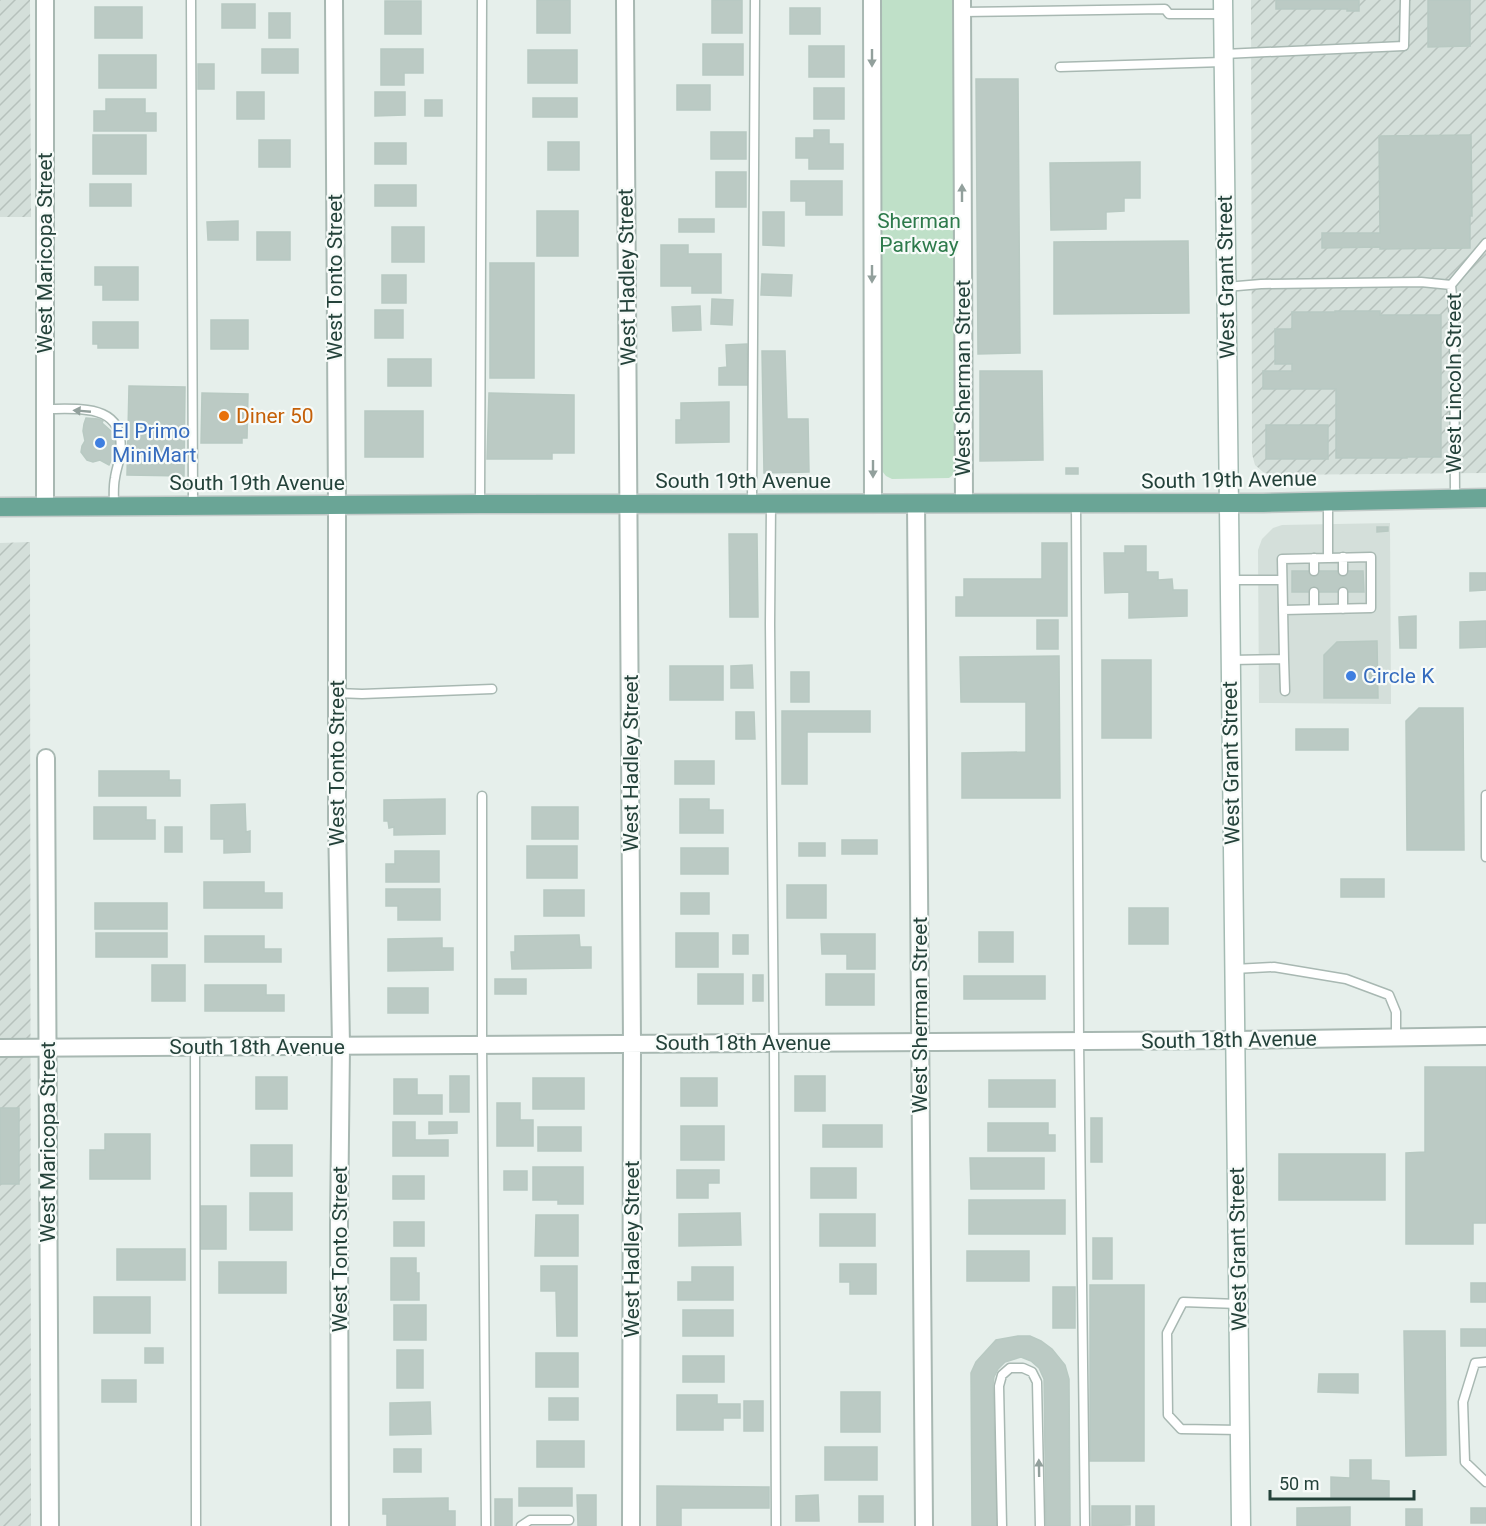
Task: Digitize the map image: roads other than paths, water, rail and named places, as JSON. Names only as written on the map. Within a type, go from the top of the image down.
[{"type":"main road","name":"West Grant Street","points":[[1223,7],[1240,1526]]},
{"type":"main road","name":"South 19th Avenue","points":[[0,507],[1228,503],[1486,498]]},
{"type":"street","name":"West Maricopa Street","points":[[45,0],[45,506]]},
{"type":"street","name":"West Tonto Street","points":[[334,0],[337,818],[341,1047],[340,1526]]},
{"type":"street","name":"West Hadley Street","points":[[625,0],[632,1044],[631,1526]]},
{"type":"street","points":[[872,0],[873,503]]},
{"type":"street","name":"West Sherman Street","points":[[962,6],[964,503]]},
{"type":"street","name":"West Sherman Street","points":[[916,503],[924,1526]]},
{"type":"street","name":"West Maricopa Street","points":[[46,758],[51,1526]]},
{"type":"street","name":"South 18th Avenue","points":[[0,1048],[1235,1040],[1486,1036]]},
{"type":"lane","points":[[191,0],[193,506]]},
{"type":"lane","points":[[480,504],[482,0]]},
{"type":"lane","points":[[752,504],[755,0]]},
{"type":"lane","points":[[1060,66],[1404,46],[1406,0]]},
{"type":"lane","points":[[962,6],[1165,5],[1169,14],[1223,7]]},
{"type":"lane","name":"West Lincoln Street","points":[[1455,498],[1455,318],[1451,285],[1486,243]]},
{"type":"lane","points":[[1226,287],[1261,284],[1422,282],[1451,285]]},
{"type":"lane","points":[[45,409],[97,412],[114,421],[119,430],[121,442],[114,480],[114,506]]},
{"type":"lane","points":[[1328,501],[1328,558]]},
{"type":"lane","points":[[1076,503],[1085,1526]]},
{"type":"lane","points":[[771,504],[776,1526]]},
{"type":"lane","points":[[1343,557],[1343,571]]},
{"type":"lane","points":[[1283,610],[1371,608],[1371,557],[1282,559],[1282,580],[1285,691]]},
{"type":"lane","points":[[1314,558],[1314,571]]},
{"type":"lane","points":[[1229,580],[1282,580]]},
{"type":"lane","points":[[1314,592],[1314,609]]},
{"type":"lane","points":[[1343,592],[1343,609]]},
{"type":"lane","points":[[1230,660],[1284,659]]},
{"type":"lane","points":[[337,693],[492,689]]},
{"type":"lane","points":[[1486,795],[1486,856]]},
{"type":"lane","points":[[482,796],[486,1526]]},
{"type":"lane","points":[[1234,969],[1274,967],[1346,979],[1389,995],[1396,1012],[1396,1037]]},
{"type":"lane","points":[[195,1047],[196,1526]]},
{"type":"lane","points":[[1238,1304],[1183,1302],[1167,1333],[1168,1414],[1182,1429],[1240,1430]]},
{"type":"lane","points":[[1486,1362],[1475,1363],[1463,1402],[1465,1462],[1486,1482]]},
{"type":"lane","points":[[1002,1526],[999,1386],[1002,1375],[1010,1368],[1023,1368],[1032,1372],[1037,1382],[1040,1526]]},
{"type":"lane","points":[[521,1526],[530,1520],[569,1520]]},
{"type":"place","name":"Diner 50","points":[[224,416]]},
{"type":"place","name":"El Primo MiniMart","points":[[100,443]]},
{"type":"place","name":"Circle K","points":[[1351,676]]},
{"type":"park label","name":"Sherman Parkway","points":[[919,233]]}]
